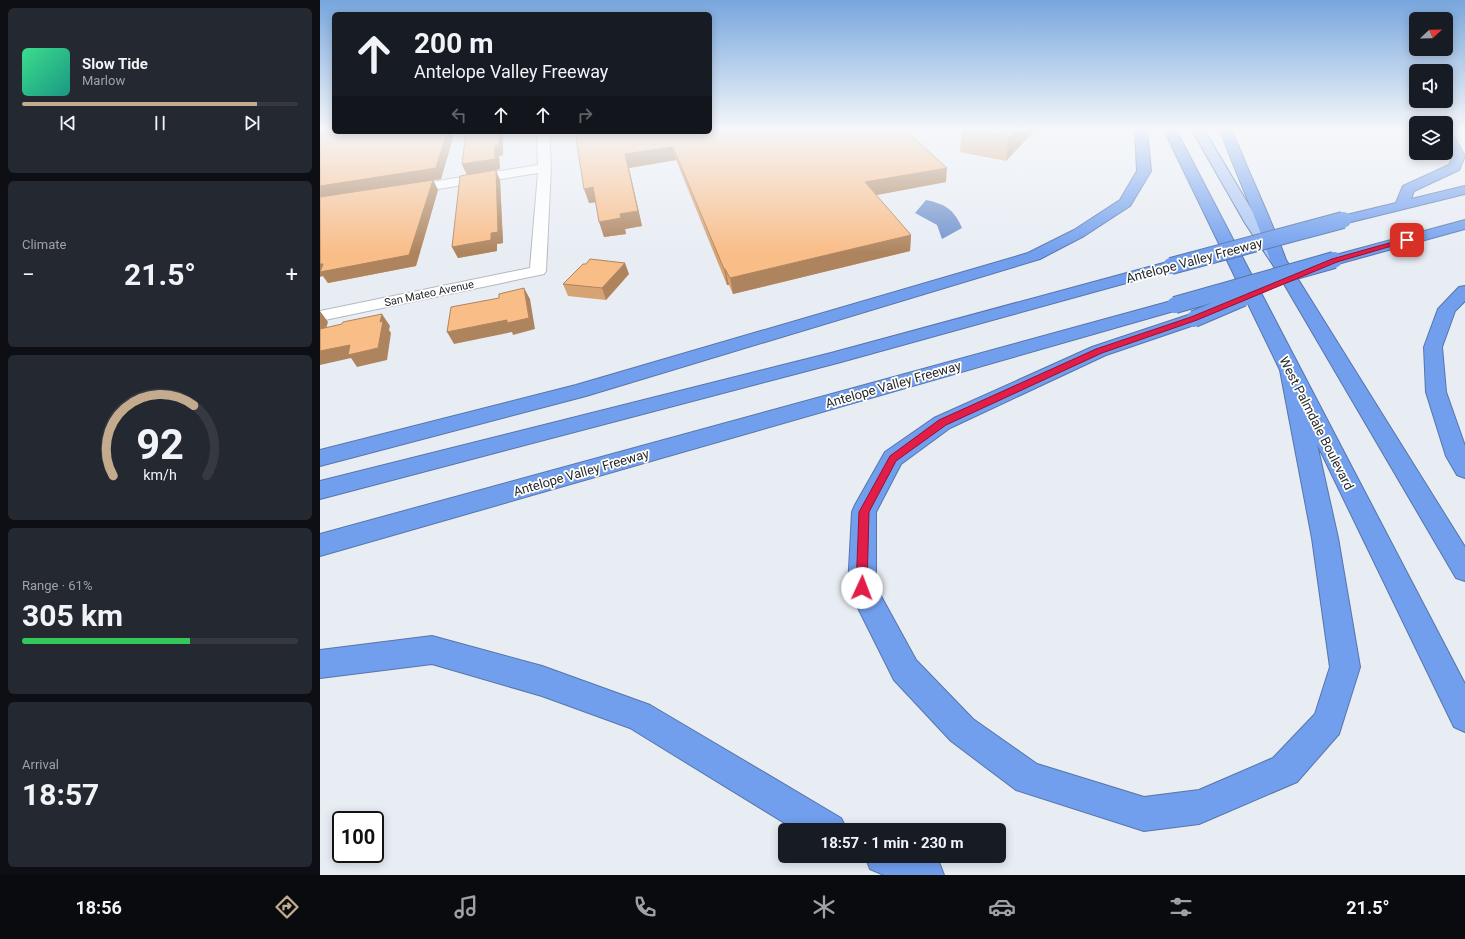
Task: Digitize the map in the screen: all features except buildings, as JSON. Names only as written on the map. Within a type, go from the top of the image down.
[{"type":"highway","points":[[320,458],[579,391],[1034,256],[1079,233],[1125,203],[1144,171]]},
{"type":"highway","name":"West Palmdale Boulevard","points":[[1190,171],[1465,716]]},
{"type":"highway","points":[[1242,171],[1264,218],[1278,260],[1465,570]]},
{"type":"highway","points":[[1402,206],[1408,189],[1446,171]]},
{"type":"highway","name":"Antelope Valley Freeway","points":[[320,490],[826,360],[1171,266],[1344,220],[1465,190]]},
{"type":"highway","name":"Antelope Valley Freeway","points":[[320,545],[1185,312],[1334,260],[1465,224]]},
{"type":"highway","points":[[1290,370],[1325,538],[1345,667],[1328,723],[1284,770],[1199,807],[1144,814],[1028,778],[962,730],[905,670],[862,588],[864,512],[893,458],[942,422],[1185,312],[1334,260]]},
{"type":"highway","points":[[1465,291],[1447,309],[1433,347],[1436,392],[1458,456],[1465,469]]},
{"type":"highway","points":[[320,664],[432,650],[542,681],[639,716],[817,823]]},
{"type":"highway","points":[[877,863],[894,875]]},
{"type":"highway","points":[[899,863],[926,875]]},
{"type":"main road","points":[[1222,171],[1252,223],[1278,260]]},
{"type":"street","points":[[390,192],[527,171]]},
{"type":"street","name":"San Mateo Avenue","points":[[320,316],[538,271],[545,171]]},
{"type":"water","points":[[926,200],[939,203],[948,208],[956,216],[962,228],[942,239],[937,225],[915,213]]},
{"type":"route","points":[[862,588],[864,512],[893,458],[942,422],[1099,351],[1194,319],[1334,260],[1407,240]]}]
